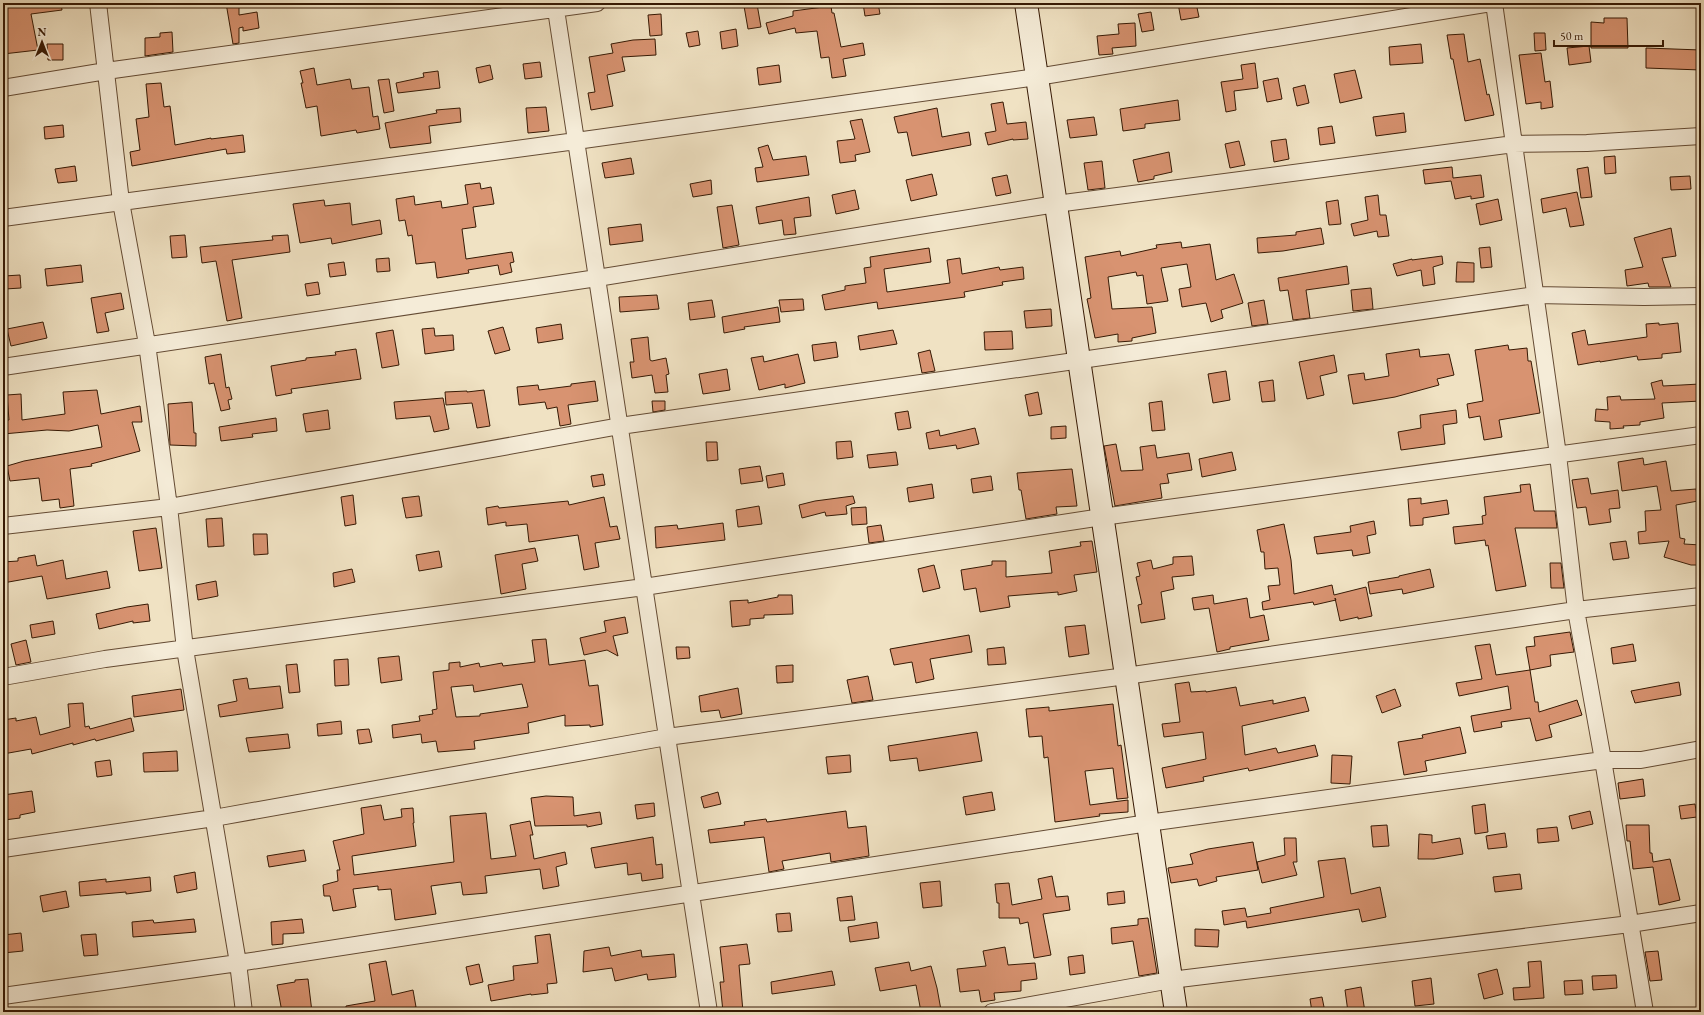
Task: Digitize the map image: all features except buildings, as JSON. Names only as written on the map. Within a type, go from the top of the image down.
[{"type":"street","points":[[98,3],[121,202],[147,344],[169,507],[185,649],[238,962],[244,1012]]},
{"type":"street","points":[[3,88],[106,70],[556,6],[597,3]]},
{"type":"street","points":[[1026,3],[1176,1012]]},
{"type":"street","points":[[3,218],[576,141],[1037,76],[1493,3],[1558,455],[1576,610],[1603,760],[1645,1012]]},
{"type":"street","points":[[556,6],[709,1012]]},
{"type":"street","points":[[3,367],[147,344],[597,278],[1056,204],[1514,144],[1587,143],[1701,136]]},
{"type":"street","points":[[3,526],[169,507],[620,426],[1535,295],[1644,297],[1701,296]]},
{"type":"street","points":[[3,677],[105,659],[644,587],[1102,517],[1701,435]]},
{"type":"street","points":[[3,848],[214,818],[667,737],[1126,676],[1576,610],[1701,596]]},
{"type":"street","points":[[3,996],[238,962],[1148,823],[1603,760],[1641,760],[1701,750]]},
{"type":"street","points":[[992,1012],[1171,980],[1630,924],[1701,913]]}]
